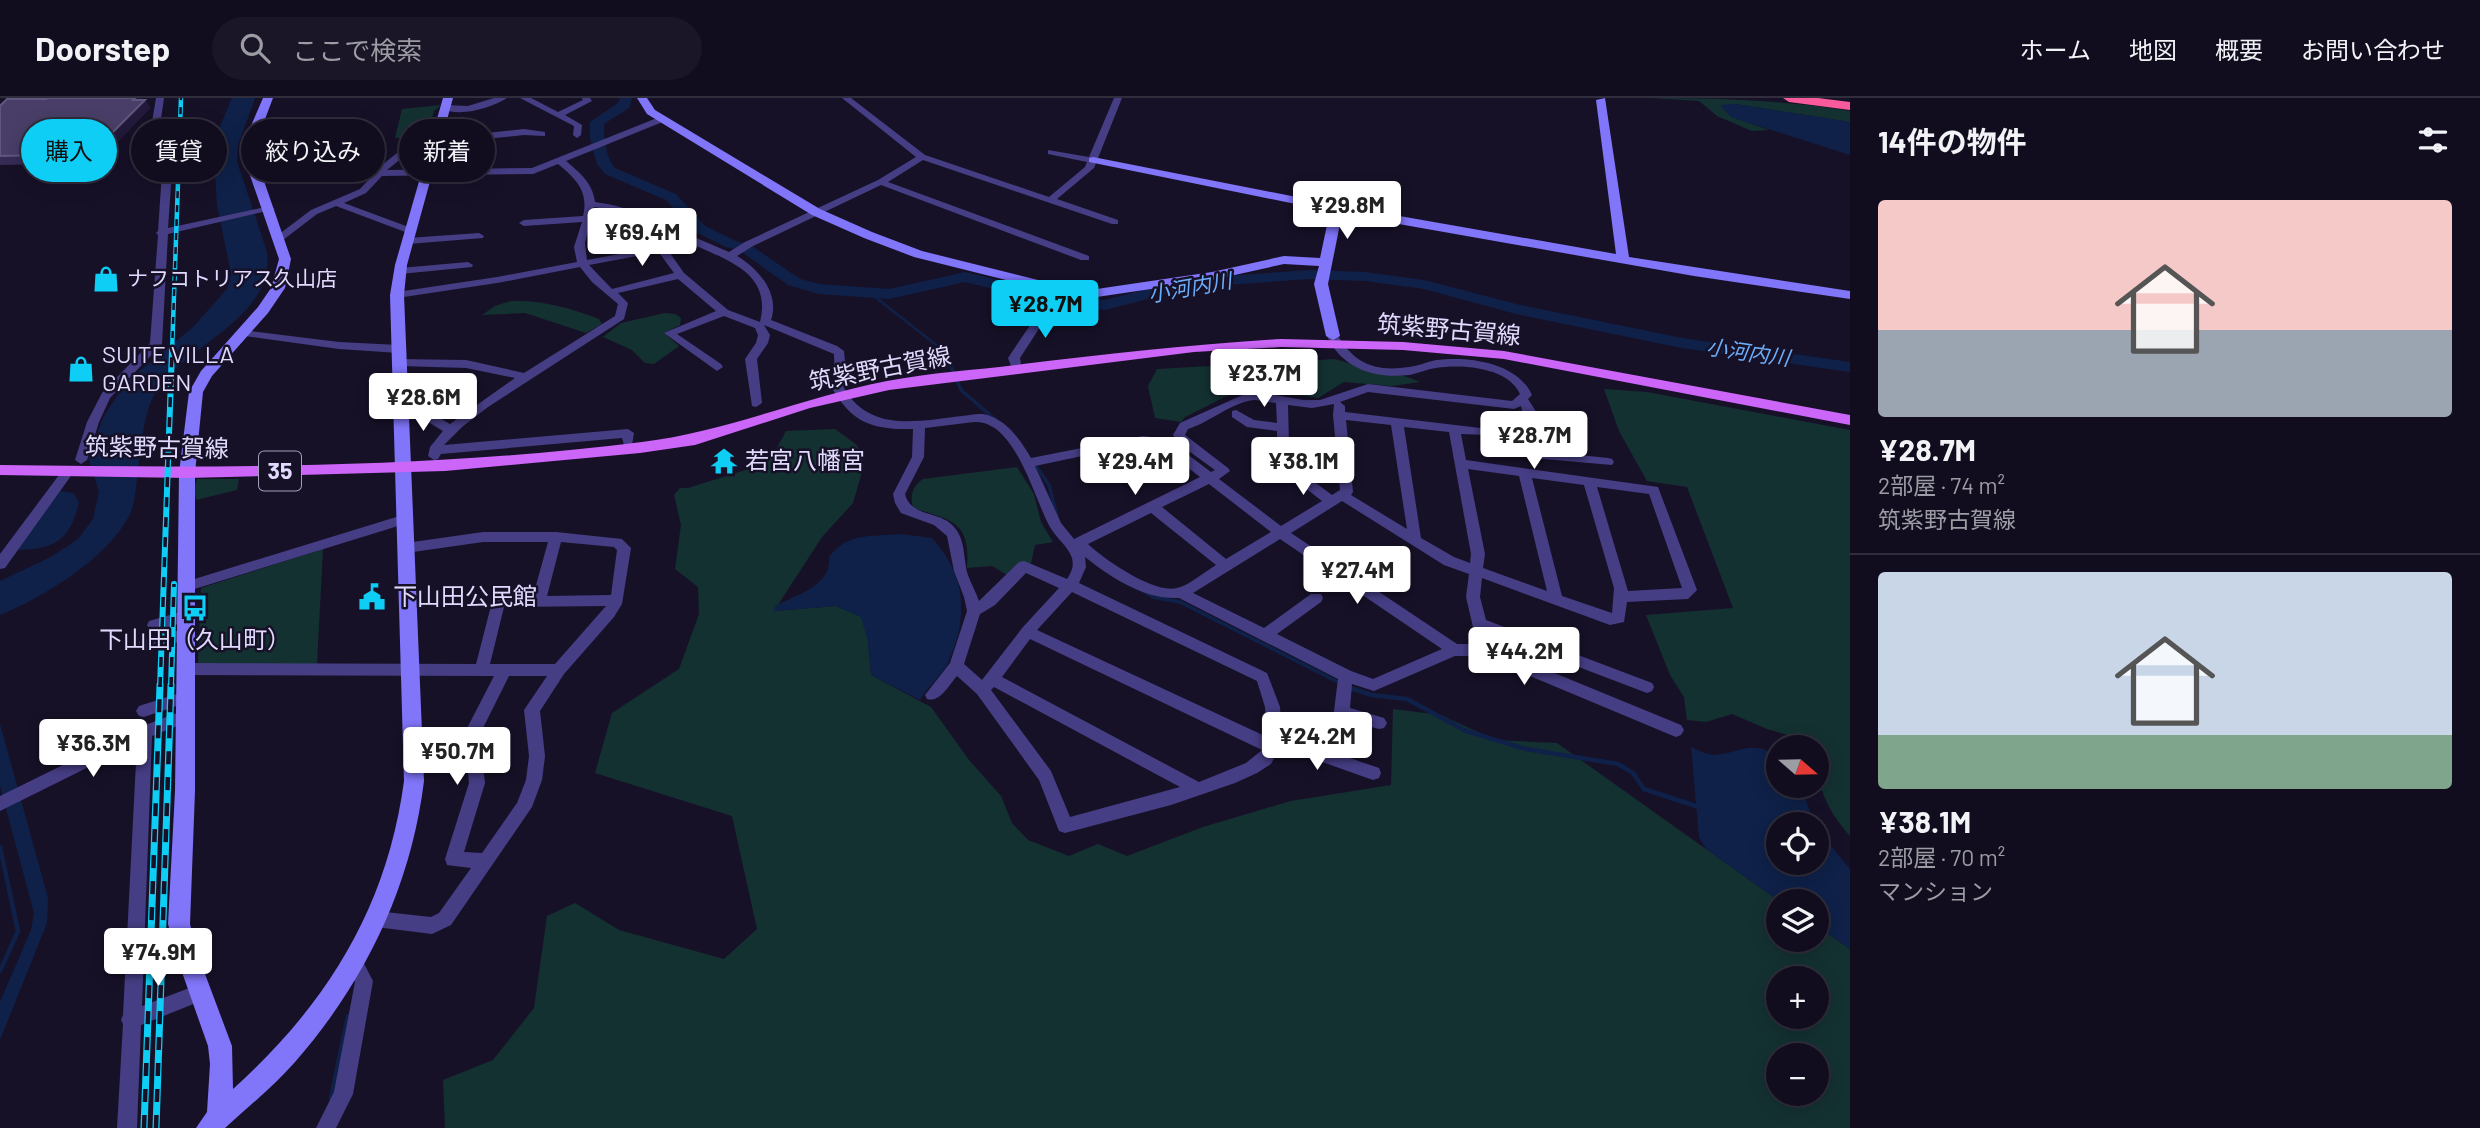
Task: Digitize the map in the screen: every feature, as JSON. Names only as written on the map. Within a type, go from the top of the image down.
[{"type":"highway","points":[[1789,98],[1850,106]]},
{"type":"highway","points":[[1832,98],[1850,100]]},
{"type":"main road","name":"筑紫野古賀線","points":[[404,463],[434,453],[628,442],[667,437],[927,372],[1278,335],[1504,355],[1850,421]]},
{"type":"main road","name":"筑紫野古賀線","points":[[0,460],[82,466],[188,468],[404,463],[669,446],[734,429],[839,392],[1194,348],[1335,340],[1481,345],[1850,413]]},
{"type":"main road","name":"筑紫野古賀線","points":[[0,470],[82,466]]},
{"type":"street","points":[[0,107],[19,98]]},
{"type":"street","points":[[0,564],[82,466],[88,432],[111,388],[146,357],[156,344],[167,157],[153,140],[160,98]]},
{"type":"street","points":[[213,1122],[222,1064],[220,1046],[179,924],[187,669],[188,468],[196,391],[206,374],[263,310],[278,288],[285,259],[279,238],[264,211],[250,158],[253,135],[268,98]]},
{"type":"street","points":[[447,103],[469,109],[503,98]]},
{"type":"street","points":[[524,98],[558,115],[577,131],[558,130]]},
{"type":"street","points":[[558,115],[588,101],[586,98]]},
{"type":"street","points":[[642,98],[651,113],[816,212],[918,254],[1004,274],[1058,292],[1090,294],[1239,271],[1284,260],[1324,264]]},
{"type":"street","points":[[846,98],[922,157],[1115,222]]},
{"type":"street","points":[[1051,200],[1089,168],[1118,98]]},
{"type":"street","points":[[1601,100],[1623,258]]},
{"type":"street","points":[[495,172],[522,172],[560,161],[662,119]]},
{"type":"street","points":[[495,135],[524,132],[542,134]]},
{"type":"street","points":[[1051,152],[1337,209],[1720,276],[1850,295]]},
{"type":"street","points":[[385,168],[399,156]]},
{"type":"street","points":[[732,256],[749,244],[881,182],[922,157]]},
{"type":"street","points":[[434,453],[450,430],[523,376],[620,317],[623,303],[591,276],[579,251],[591,194],[580,177],[560,161]]},
{"type":"street","points":[[279,238],[314,212],[363,191],[371,182]]},
{"type":"street","points":[[213,1122],[284,1056],[331,998],[354,962],[399,865],[412,808],[414,781],[411,668],[397,295],[400,271],[424,182]]},
{"type":"street","points":[[881,182],[1086,258]]},
{"type":"street","points":[[336,203],[409,236],[479,236]]},
{"type":"street","points":[[591,204],[624,209],[643,222],[680,275],[724,312],[833,348],[840,353],[839,392],[847,406],[873,421],[891,425],[986,418],[1007,433],[1027,463],[1043,491],[1056,527],[1098,561],[1152,590],[1174,595],[1181,593],[1347,492],[1339,401]]},
{"type":"street","points":[[1076,545],[1224,471],[1182,441],[1179,435],[1181,429],[1201,423],[1246,397],[1312,404],[1339,401],[1352,391],[1368,388],[1502,405],[1514,405],[1523,400],[1526,395],[1524,385],[1516,377],[1503,371],[1433,364],[1400,372],[1362,366],[1347,360],[1335,340],[1321,284],[1337,209]]},
{"type":"street","points":[[161,233],[264,211]]},
{"type":"street","points":[[524,223],[587,219]]},
{"type":"street","points":[[397,295],[497,280],[632,254],[680,234],[701,247],[732,256],[743,265],[766,294],[769,306],[762,324],[764,335],[751,359],[756,403]]},
{"type":"street","points":[[400,271],[468,265]]},
{"type":"street","points":[[611,292],[680,275]]},
{"type":"street","points":[[1014,363],[1014,358],[1058,292]]},
{"type":"street","points":[[717,367],[669,333],[724,312]]},
{"type":"street","points":[[241,333],[327,342],[523,376]]},
{"type":"street","points":[[1523,400],[1529,410],[1536,455],[1608,462]]},
{"type":"street","points":[[1282,401],[1283,444],[1269,454],[1336,498],[1449,561],[1610,619],[1619,618],[1621,587],[1589,482]]},
{"type":"street","points":[[402,411],[416,410],[450,430]]},
{"type":"street","points":[[1236,414],[1251,424],[1283,428]]},
{"type":"street","points":[[1339,415],[1485,432]]},
{"type":"street","points":[[1397,423],[1415,540]]},
{"type":"street","points":[[919,424],[918,457],[899,499],[908,511],[943,524],[952,532],[961,575],[974,602],[974,611],[956,666],[932,695]]},
{"type":"street","points":[[1454,429],[1478,554],[1473,597],[1483,650]]},
{"type":"street","points":[[1027,463],[1143,440],[1157,440],[1170,447],[1280,532],[1454,650]]},
{"type":"street","points":[[1090,451],[1107,470],[1114,472],[1170,447]]},
{"type":"street","points":[[1461,464],[1525,475],[1654,490],[1690,590],[1683,595],[1620,597]]},
{"type":"street","points":[[1525,475],[1556,600]]},
{"type":"street","points":[[1153,507],[1226,566]]},
{"type":"street","points":[[188,586],[406,519]]},
{"type":"street","points":[[376,919],[432,926],[445,919],[524,807],[534,780],[537,756],[532,710],[559,670],[609,613],[617,600],[624,548],[617,542],[556,537],[484,537],[406,548]]},
{"type":"street","points":[[539,599],[556,537]]},
{"type":"street","points":[[987,684],[1077,575],[1079,565],[1076,545]]},
{"type":"street","points":[[974,611],[990,601],[1024,566],[1062,584],[1069,584],[1262,677],[1273,711],[1273,742],[1264,760],[1246,771],[1065,826],[1045,776],[987,684]]},
{"type":"street","points":[[1181,593],[1346,676],[1374,685],[1454,650],[1483,650],[1676,730]]},
{"type":"street","points":[[1264,636],[1316,598]]},
{"type":"street","points":[[482,668],[498,602],[539,599],[617,600]]},
{"type":"street","points":[[155,625],[187,615]]},
{"type":"street","points":[[1480,624],[1647,687]]},
{"type":"street","points":[[1028,632],[1273,742],[1373,773]]},
{"type":"street","points":[[145,645],[187,634]]},
{"type":"street","points":[[956,666],[987,684],[1057,712],[1196,788]]},
{"type":"street","points":[[187,669],[559,670]]},
{"type":"street","points":[[484,861],[453,859],[477,783],[472,734],[505,669]]},
{"type":"street","points":[[1336,760],[1346,676]]},
{"type":"street","points":[[144,711],[186,697]]},
{"type":"street","points":[[1341,712],[1379,723]]},
{"type":"street","points":[[2,803],[145,732],[185,716]]},
{"type":"street","points":[[127,1128],[145,732]]},
{"type":"street","points":[[326,1128],[343,1094],[365,981],[354,962]]},
{"type":"street","points":[[130,1020],[200,993]]},
{"type":"green space","points":[[1652,98],[1801,104],[1850,111],[1850,122],[1735,104],[1721,106],[1732,117],[1769,130],[1752,131],[1717,116],[1699,101]]},
{"type":"green space","points":[[441,105],[434,111],[432,119],[400,119],[402,109]]},
{"type":"green space","points":[[399,121],[399,138],[395,138]]},
{"type":"green space","points":[[511,301],[545,303],[567,308],[599,319],[602,324],[586,333],[525,313],[482,315],[495,306]]},
{"type":"green space","points":[[665,313],[681,318],[680,325],[664,333],[679,346],[654,364],[645,363],[632,350],[603,337],[621,323]]},
{"type":"green space","points":[[1335,359],[1420,382],[1392,386],[1344,382],[1318,398],[1271,391],[1229,395],[1185,417],[1181,422],[1155,418],[1148,386],[1157,369]]},
{"type":"green space","points":[[1604,389],[1647,392],[1850,430],[1850,836],[1825,798],[1829,798],[1829,735],[1788,735],[1732,714],[1706,722],[1687,720],[1684,697],[1670,675],[1646,615],[1733,608],[1687,487],[1647,481],[1619,431]]},
{"type":"green space","points":[[835,429],[857,445],[864,465],[853,503],[822,537],[774,611],[836,606],[862,617],[868,641],[871,675],[931,707],[969,760],[1001,796],[1012,823],[1028,840],[1069,856],[1098,844],[1127,856],[1203,827],[1291,801],[1391,785],[1393,709],[1441,715],[1495,740],[1557,743],[1766,892],[1766,952],[1829,952],[1829,934],[1850,949],[1850,1128],[445,1128],[443,1080],[493,1060],[534,1008],[547,916],[575,903],[619,930],[724,959],[757,929],[732,816],[595,773],[612,713],[679,669],[699,614],[698,587],[675,569],[681,525],[674,495],[680,488],[688,488],[755,467],[771,459],[786,431]]},
{"type":"green space","points":[[1017,467],[1034,494],[1041,522],[1053,542],[1035,545],[1031,563],[1012,578],[992,566],[967,568],[966,540],[962,532],[948,520],[913,508],[914,488],[923,479]]},
{"type":"green space","points":[[197,479],[239,479],[237,490],[196,500],[194,488]]},
{"type":"green space","points":[[323,549],[317,664],[198,664],[201,588]]},
{"type":"water","points":[[232,98],[255,98],[247,119],[241,119],[237,161],[241,182],[244,182],[267,252],[266,274],[258,294],[228,327],[190,356],[159,387],[144,427],[133,505],[119,532],[106,547],[72,575],[17,608],[0,615],[0,581],[51,557],[78,539],[93,519],[99,492],[88,457],[103,418],[125,383],[193,327],[227,289],[231,274],[217,205],[216,182],[227,182],[227,119],[223,119]]},
{"type":"water","points":[[1735,104],[1850,122],[1850,155],[1731,117],[1720,105]]},
{"type":"water","points":[[59,491],[73,493],[79,502],[65,535],[40,548],[15,550]]},
{"type":"water","points":[[901,534],[932,538],[952,567],[961,598],[959,631],[954,648],[947,665],[920,700],[871,675],[868,641],[861,617],[836,606],[774,611],[775,606],[819,582],[825,575],[829,557],[844,543],[861,537]]},
{"type":"water","points":[[0,724],[48,898],[47,923],[0,1040],[0,1002],[31,930],[34,913],[0,786]]},
{"type":"water","points":[[1691,747],[1713,755],[1753,748],[1766,751],[1766,798],[1805,798],[1810,812],[1766,812],[1766,875],[1829,875],[1829,844],[1850,869],[1850,949],[1829,934],[1829,889],[1766,889],[1766,892],[1706,849],[1699,837]]},
{"type":"building","points":[[7,99],[145,100],[117,128],[117,119],[21,119],[21,156],[0,156],[0,106]]},
{"type":"waterway","name":"小河内川","points":[[626,98],[624,105],[597,122],[597,139],[604,164],[610,171],[671,197],[700,229],[731,244],[744,247],[794,282],[819,289],[889,294],[965,277],[1069,302],[1105,305],[1171,288],[1226,280],[1309,275],[1365,276],[1424,285],[1516,309],[1682,343],[1850,367]]},
{"type":"waterway","points":[[869,292],[945,352]]},
{"type":"waterway","points":[[945,352],[961,390],[997,421]]},
{"type":"waterway","points":[[1034,463],[1049,485],[1057,516]]},
{"type":"waterway","points":[[1142,590],[1153,597],[1180,602],[1340,683]]},
{"type":"waterway","points":[[1350,688],[1372,695],[1407,699],[1466,731],[1526,749],[1618,764],[1633,773],[1644,789],[1699,807]]},
{"type":"waterway","points":[[0,847],[18,931],[0,971]]},
{"type":"waterway","points":[[331,1098],[348,1016]]},
{"type":"railway","points":[[172,352],[181,98]]},
{"type":"railway","points":[[160,687],[172,350]]},
{"type":"railway","points":[[171,687],[174,584]]},
{"type":"railway","points":[[144,1128],[160,685]]},
{"type":"railway","points":[[156,1128],[171,685]]},
{"type":"place","name":"ナフコトリアス久山店","points":[[106,279]]},
{"type":"place","name":"SUITE VILLA GARDEN","points":[[81,369]]},
{"type":"place","name":"若宮八幡宮","points":[[724,461]]},
{"type":"place","name":"下山田公民館","points":[[372,597]]},
{"type":"place","name":"下山田（久山町）","points":[[195,608]]}]
